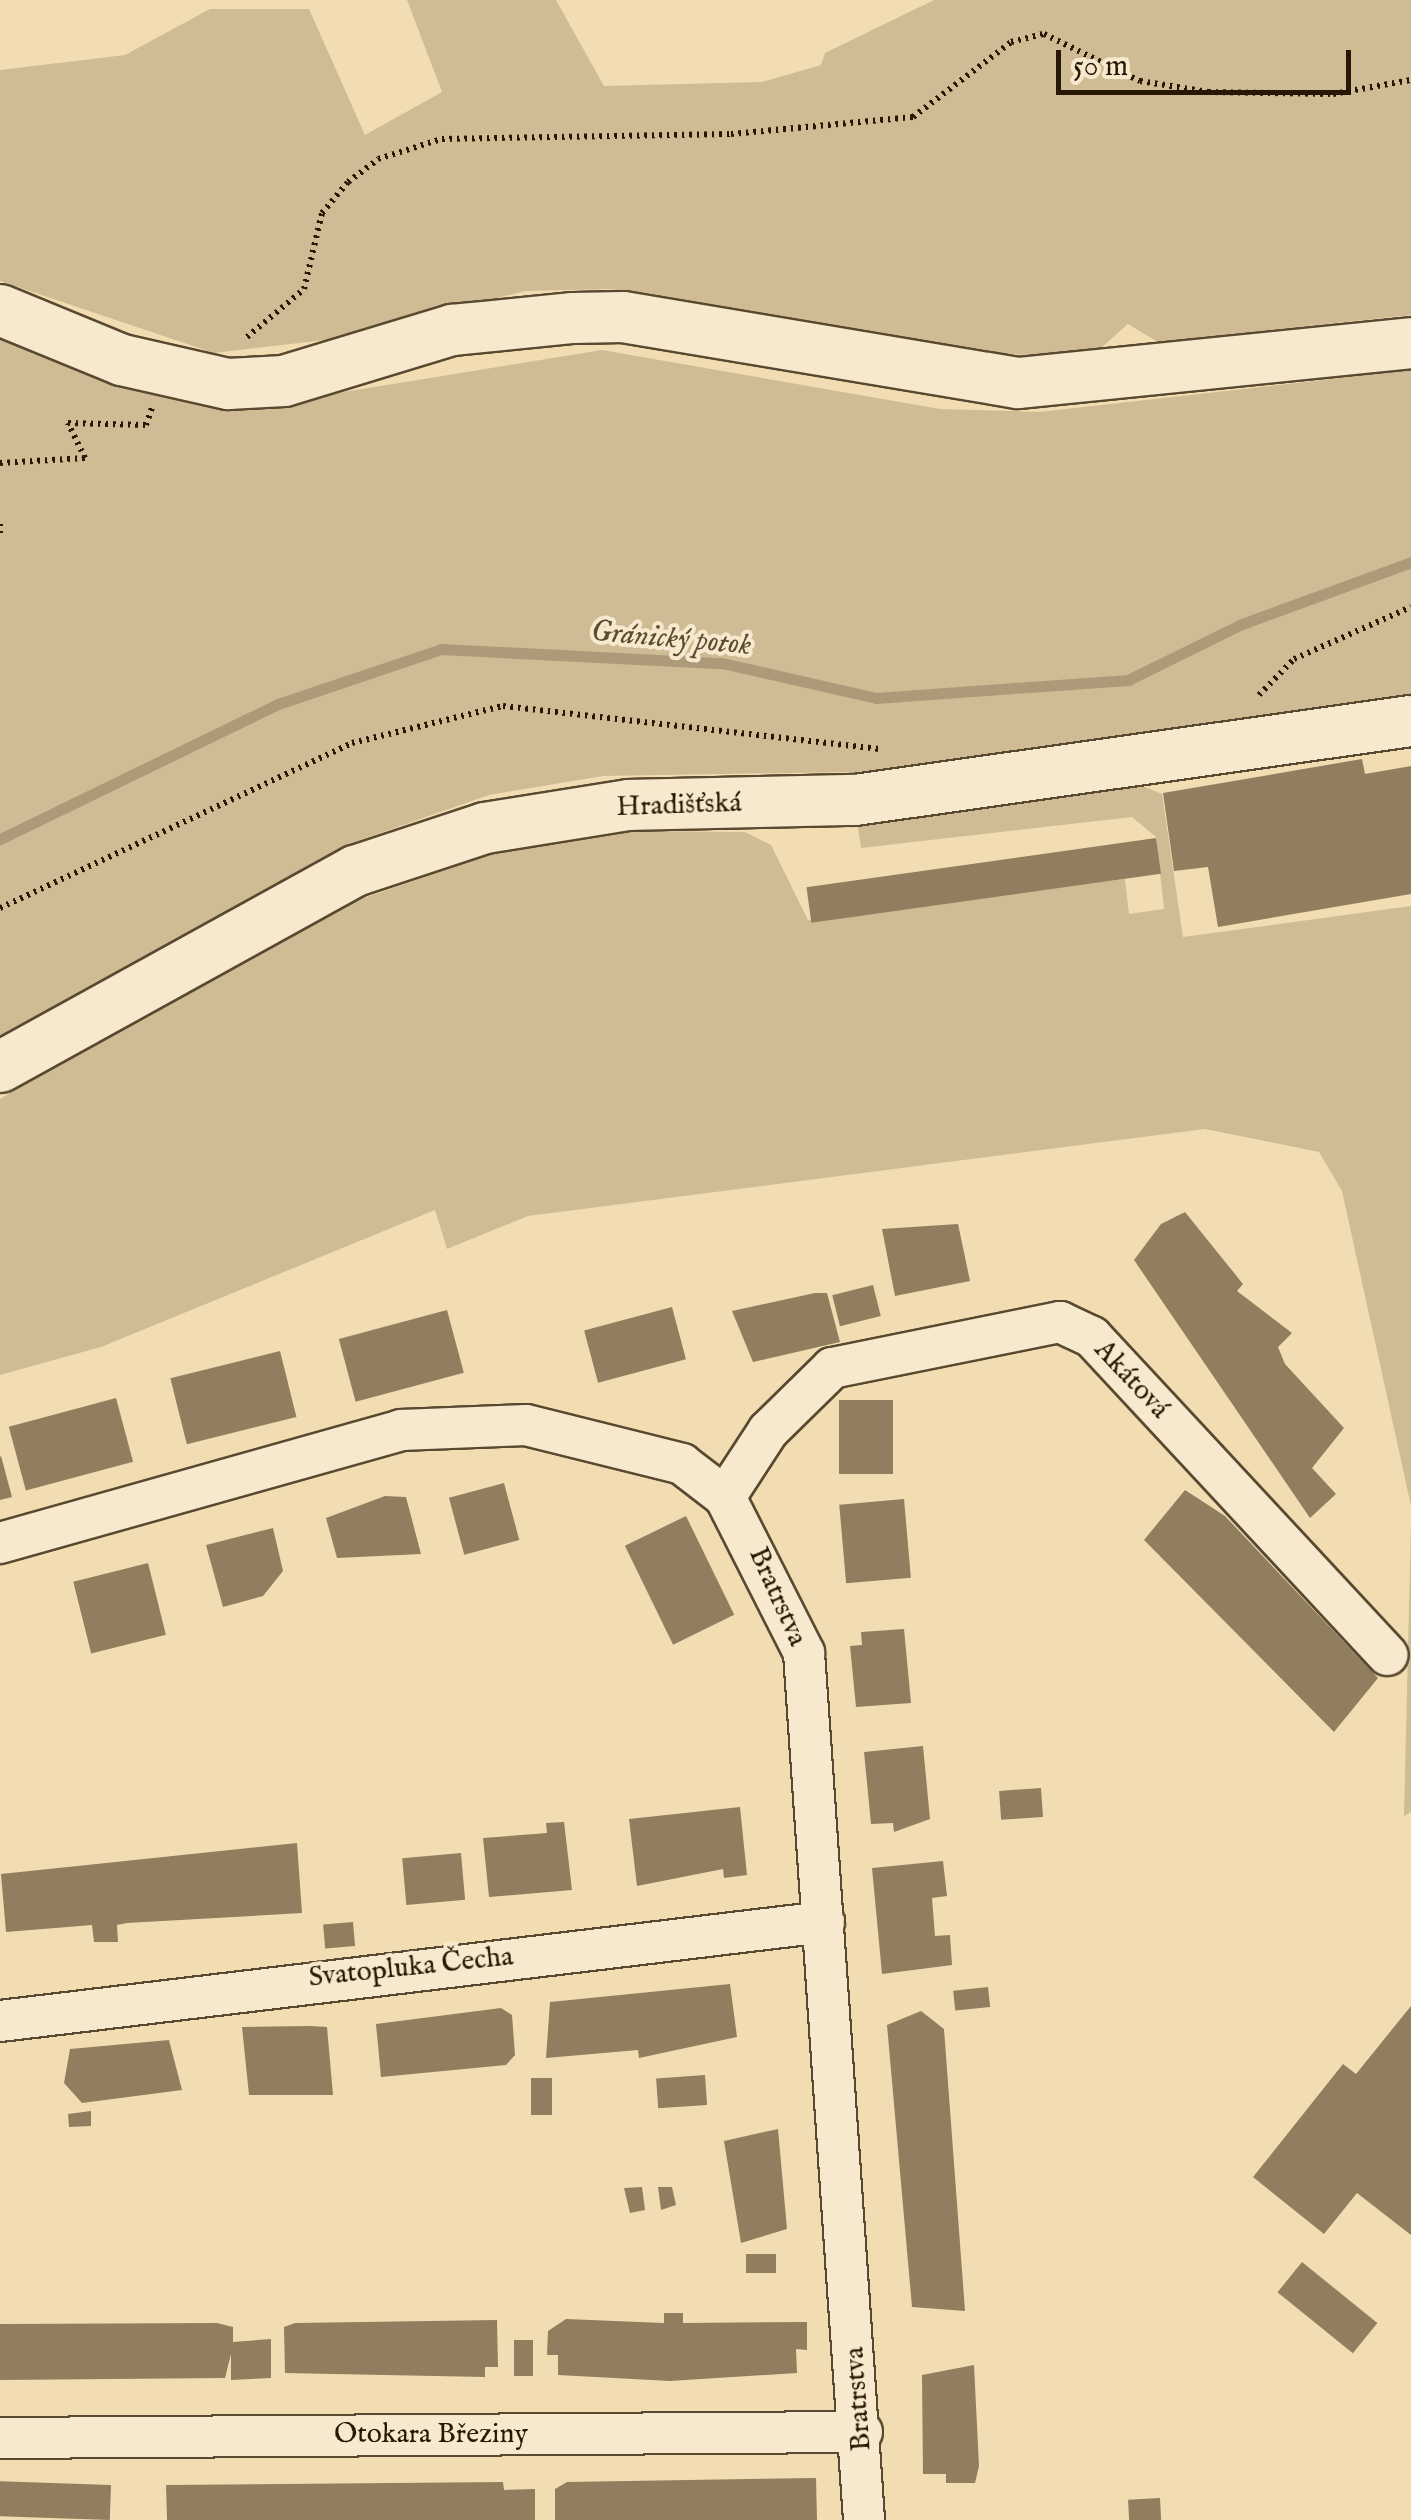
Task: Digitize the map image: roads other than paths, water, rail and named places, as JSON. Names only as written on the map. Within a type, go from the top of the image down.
[{"type":"street","points":[[0,310],[164,373],[284,381],[452,330],[624,317],[1018,383],[1411,343]]},
{"type":"street","name":"Hradišťská","points":[[0,1066],[355,870],[485,828],[629,805],[855,800],[1411,721]]},
{"type":"street","name":"Akátová","points":[[725,1497],[768,1431],[832,1368],[1060,1322],[1092,1337],[1386,1655]]},
{"type":"street","name":"Bratrstva","points":[[0,1544],[400,1430],[526,1425],[682,1464],[725,1497],[804,1653],[862,2432],[864,2520]]},
{"type":"street","name":"Svatopluka Čecha","points":[[0,2020],[824,1922]]},
{"type":"street","name":"Otokara Březiny","points":[[0,2438],[862,2432]]},
{"type":"waterway","name":"Gránický potok","points":[[0,839],[278,704],[441,649],[722,663],[876,698],[1128,680],[1242,624],[1411,562]]}]
